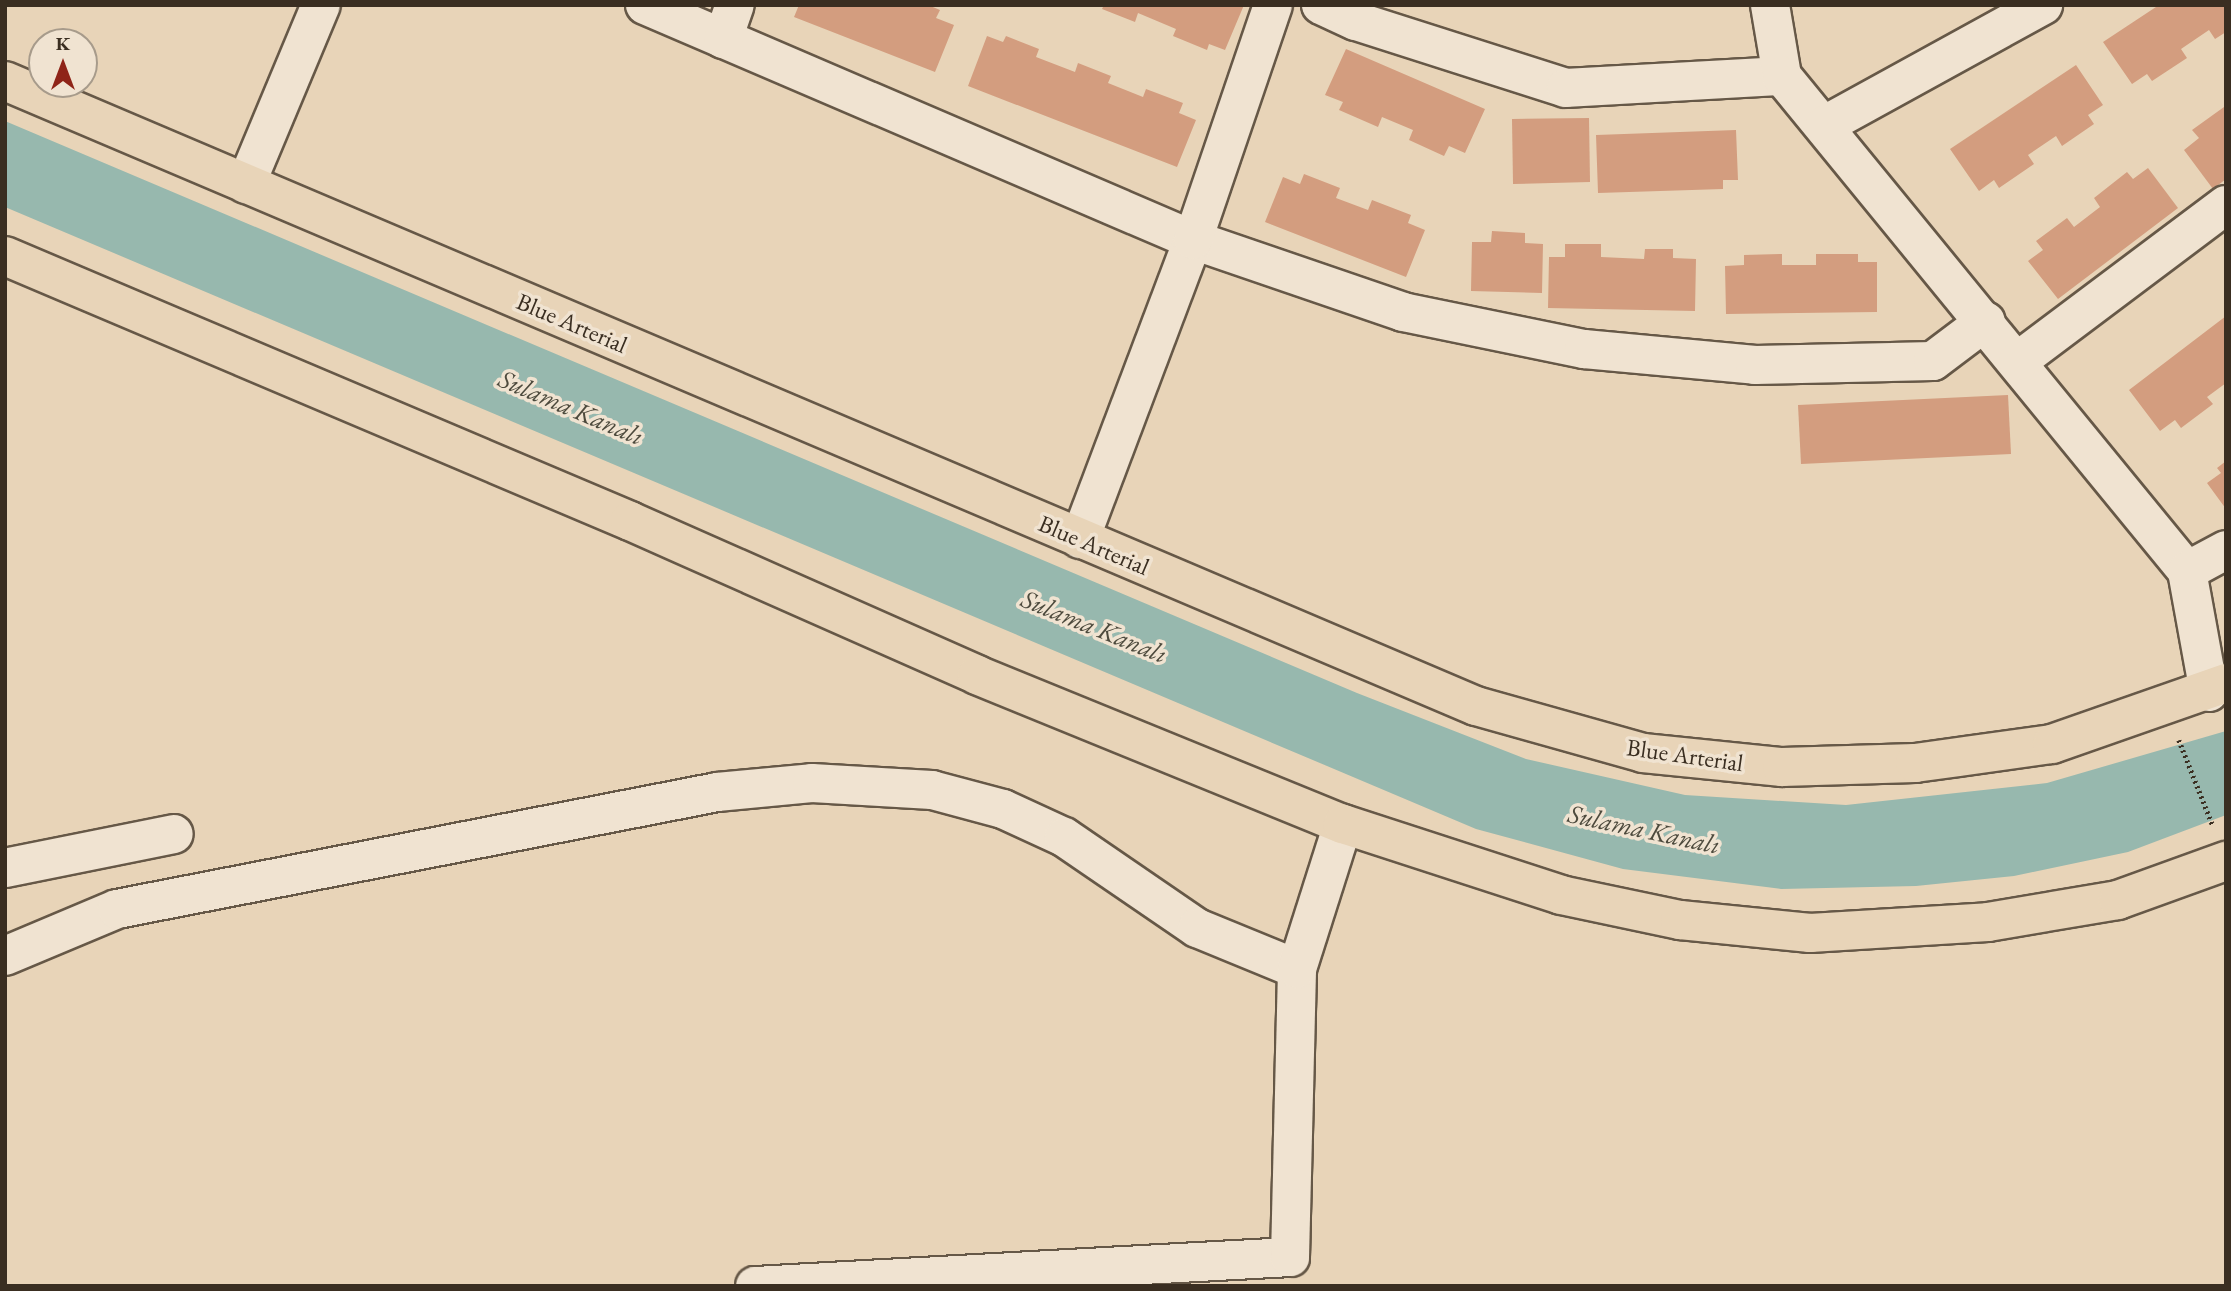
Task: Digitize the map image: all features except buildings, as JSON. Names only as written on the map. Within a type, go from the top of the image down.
[{"type":"main road","name":"Blue Arterial","points":[[5,81],[1476,706],[1643,753],[1782,767],[1914,763],[2052,744],[2218,687]]},
{"type":"main road","points":[[5,257],[630,521],[977,675],[1343,824],[1561,895],[1680,920],[1810,933],[1988,922],[2118,900],[2220,845]]},
{"type":"street","points":[[246,184],[321,5]]},
{"type":"street","points":[[645,5],[729,22],[1193,240],[1403,312],[1584,349],[1755,365],[1933,361],[1986,321]]},
{"type":"street","points":[[1080,539],[1193,240],[1273,5]]},
{"type":"street","points":[[1321,5],[1356,21],[1566,88],[1782,76]]},
{"type":"street","points":[[1770,5],[1782,76],[1986,321],[2187,571],[2218,687]]},
{"type":"street","points":[[1825,125],[2042,6]]},
{"type":"street","points":[[2018,361],[2226,205]]},
{"type":"street","points":[[2187,571],[2226,550]]},
{"type":"street","points":[[5,956],[117,909],[717,792],[812,783],[932,790],[1003,809],[1063,837],[1197,928],[1297,969]]},
{"type":"street","points":[[755,1286],[1291,1272],[1297,969],[1343,824]]},
{"type":"street","points":[[5,868],[174,834]]},
{"type":"path","points":[[2173,726],[2220,845]]},
{"type":"water","name":"Sulama Kanalı","points":[[5,121],[1357,693],[1526,759],[1685,795],[1846,805],[2047,783],[2226,731],[2226,815],[2128,852],[2014,876],[1916,886],[1781,889],[1623,869],[1476,829],[5,207]]}]
